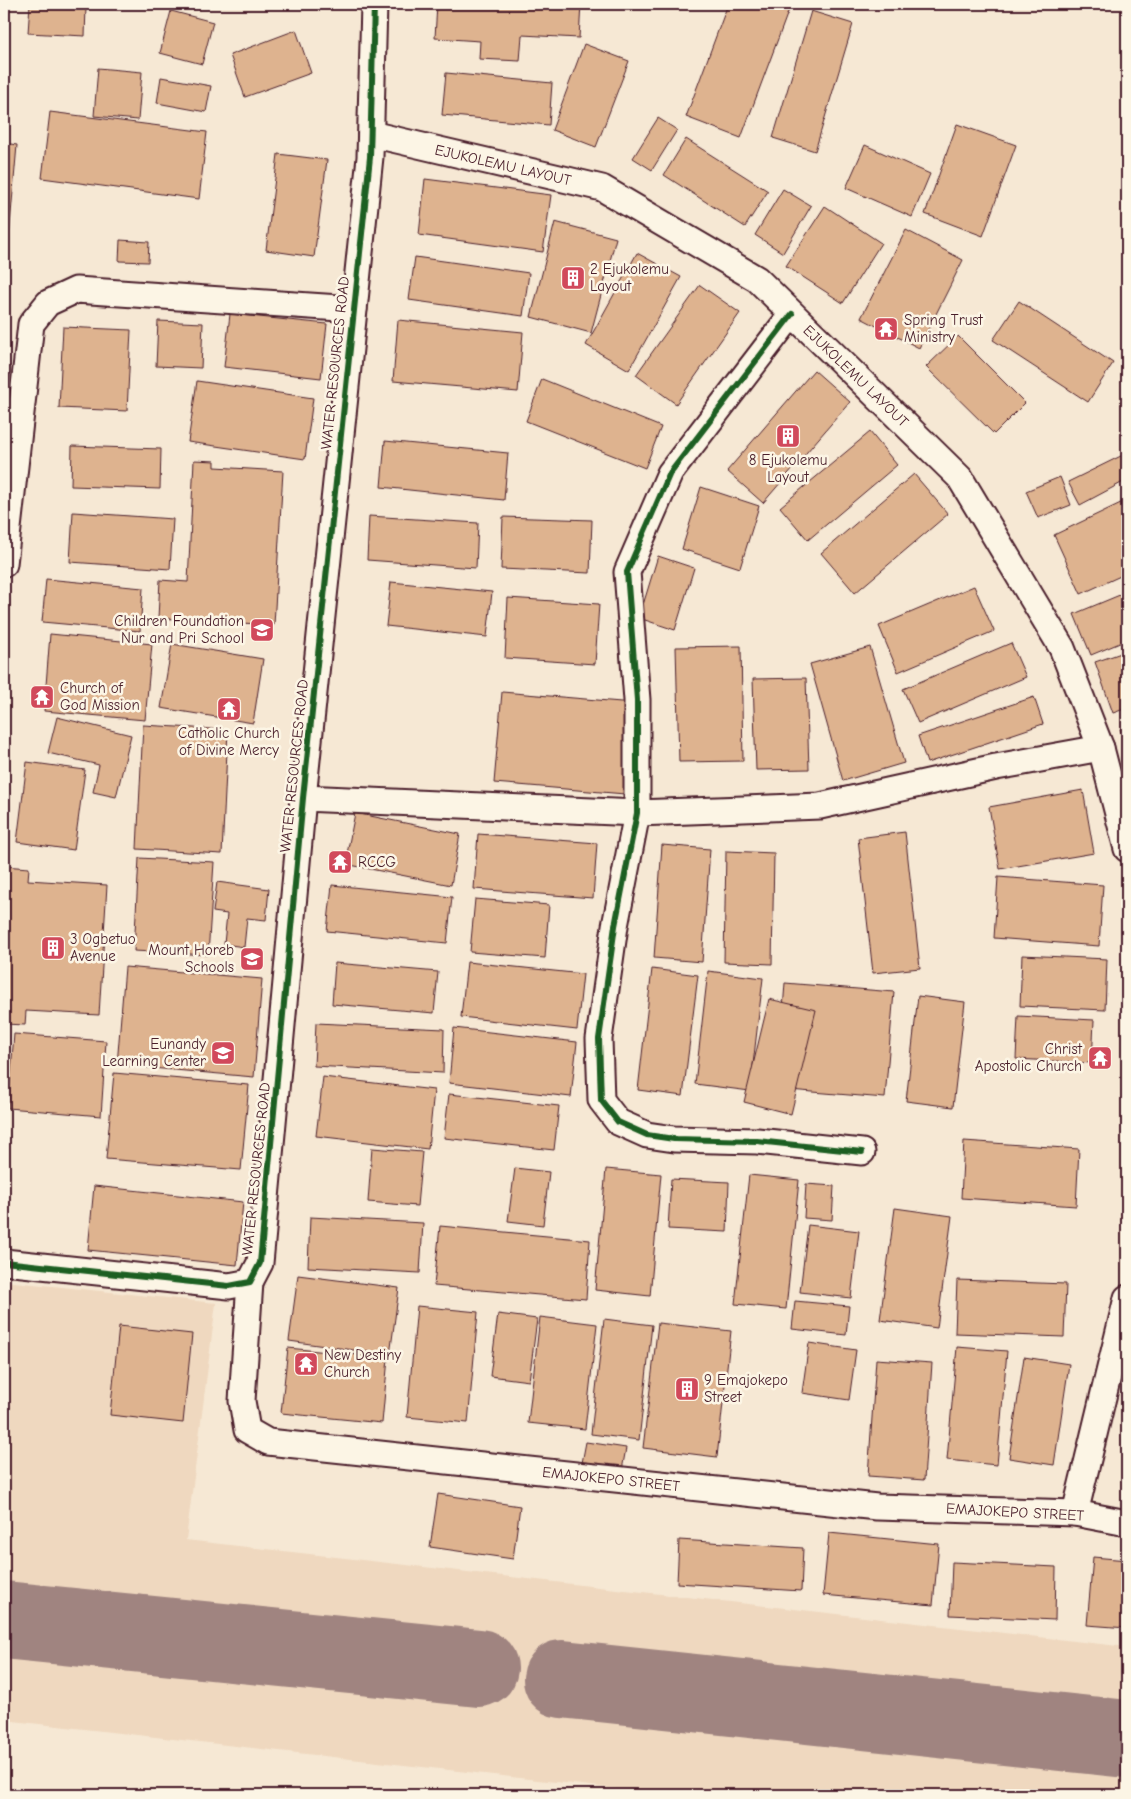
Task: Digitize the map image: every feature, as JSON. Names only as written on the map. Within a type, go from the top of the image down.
[{"type":"street","name":"WATER RESOURCES ROAD","points":[[250,1282],[260,1263],[303,798],[371,134],[374,4]]},
{"type":"street","name":"EJUKOLEMU LAYOUT","points":[[371,134],[602,188],[757,279],[960,478],[1062,648],[1101,748],[1127,849]]},
{"type":"street","points":[[4,564],[31,324],[48,303],[76,290],[354,309]]},
{"type":"street","points":[[792,314],[670,472],[627,572],[637,700],[637,814],[615,926],[599,1039],[601,1100],[618,1122],[647,1135],[674,1139],[757,1140],[862,1152]]},
{"type":"street","points":[[303,798],[637,814],[820,806],[996,767],[1101,748]]},
{"type":"street","points":[[4,1262],[230,1286],[250,1282]]},
{"type":"street","name":"EMAJOKEPO STREET","points":[[250,1282],[242,1401],[247,1430],[268,1442],[877,1507],[1075,1512],[1127,1523]]},
{"type":"street","points":[[1075,1512],[1127,1298]]},
{"type":"shaded area","points":[[4,1281],[216,1303],[186,1540],[1127,1647],[1127,1795],[671,1795],[4,1720]]},
{"type":"building","points":[[30,4],[86,7],[85,36],[28,33]]},
{"type":"building","points":[[437,4],[581,4],[579,38],[522,35],[520,61],[479,59],[480,41],[435,38]]},
{"type":"building","points":[[728,4],[791,4],[741,138],[686,117]]},
{"type":"building","points":[[171,11],[213,22],[202,64],[160,53]]},
{"type":"building","points":[[811,11],[853,24],[815,151],[773,138]]},
{"type":"building","points":[[296,30],[311,73],[245,97],[230,55]]},
{"type":"building","points":[[584,44],[629,61],[596,147],[552,130]]},
{"type":"building","points":[[98,68],[142,72],[138,120],[94,116]]},
{"type":"building","points":[[446,73],[552,83],[549,125],[442,115]]},
{"type":"building","points":[[161,77],[211,86],[206,112],[157,103]]},
{"type":"building","points":[[50,112],[207,132],[199,199],[42,178]]},
{"type":"building","points":[[658,118],[677,130],[652,170],[633,158]]},
{"type":"building","points":[[957,124],[1016,145],[983,236],[925,214]]},
{"type":"building","points":[[686,139],[768,191],[745,227],[664,175]]},
{"type":"building","points":[[4,143],[17,145],[6,272],[4,272]]},
{"type":"building","points":[[865,145],[930,174],[912,217],[846,188]]},
{"type":"building","points":[[278,154],[327,160],[314,257],[266,250]]},
{"type":"building","points":[[425,179],[551,195],[543,252],[419,235]]},
{"type":"building","points":[[783,189],[811,206],[783,253],[755,235]]},
{"type":"building","points":[[825,206],[881,243],[843,303],[786,266]]},
{"type":"building","name":"2 Ejukolemu Layout","points":[[555,222],[616,238],[591,333],[531,317]]},
{"type":"building","points":[[906,230],[963,260],[919,348],[861,318]]},
{"type":"building","points":[[120,240],[149,242],[148,262],[119,261]]},
{"type":"building","points":[[637,253],[681,277],[629,370],[586,345]]},
{"type":"building","points":[[415,257],[529,273],[523,316],[409,300]]},
{"type":"building","points":[[700,285],[740,313],[676,404],[636,375]]},
{"type":"building","points":[[1019,301],[1113,363],[1088,402],[993,340]]},
{"type":"building","points":[[230,314],[327,324],[321,378],[224,367]]},
{"type":"building","points":[[398,320],[523,332],[518,392],[393,381]]},
{"type":"building","points":[[158,321],[203,323],[201,368],[156,366]]},
{"type":"building","points":[[63,327],[131,330],[127,411],[59,408]]},
{"type":"building","points":[[958,336],[1025,403],[994,434],[926,367]]},
{"type":"building","name":"8 Ejukolemu Layout","points":[[814,370],[850,402],[763,503],[727,471]]},
{"type":"building","points":[[542,379],[661,427],[645,468],[526,421]]},
{"type":"building","points":[[197,381],[313,398],[305,459],[188,442]]},
{"type":"building","points":[[870,432],[897,465],[808,540],[780,507]]},
{"type":"building","points":[[385,441],[508,453],[504,500],[381,487]]},
{"type":"building","points":[[72,446],[161,449],[160,489],[71,486]]},
{"type":"building","points":[[1127,453],[1127,480],[1080,505],[1068,482]]},
{"type":"building","points":[[194,460],[215,461],[215,467],[283,471],[274,625],[158,618],[160,580],[188,582]]},
{"type":"building","points":[[914,474],[948,514],[855,593],[821,553]]},
{"type":"building","points":[[1060,477],[1071,505],[1038,518],[1026,491]]},
{"type":"building","points":[[701,487],[759,506],[740,568],[682,549]]},
{"type":"building","points":[[1127,500],[1127,573],[1081,594],[1054,535]]},
{"type":"building","points":[[73,512],[173,519],[170,569],[70,562]]},
{"type":"building","points":[[369,516],[478,523],[476,568],[367,560]]},
{"type":"building","points":[[503,517],[592,520],[590,573],[501,569]]},
{"type":"building","points":[[658,556],[694,568],[675,630],[639,618]]},
{"type":"building","points":[[46,579],[143,588],[140,631],[42,622]]},
{"type":"building","points":[[391,582],[492,592],[487,637],[386,626]]},
{"type":"building","points":[[974,586],[994,631],[898,672],[879,626]]},
{"type":"building","points":[[1127,592],[1127,640],[1091,655],[1074,614]]},
{"type":"building","points":[[508,598],[599,604],[595,664],[505,658]]},
{"type":"building","points":[[50,634],[152,644],[145,720],[44,711]]},
{"type":"building","points":[[1011,643],[1026,677],[918,723],[903,689]]},
{"type":"building","points":[[172,644],[263,659],[253,723],[161,708]]},
{"type":"building","points":[[741,646],[743,761],[679,762],[676,647]]},
{"type":"building","points":[[870,647],[904,763],[843,781],[810,664]]},
{"type":"building","points":[[1127,651],[1127,708],[1113,713],[1095,662]]},
{"type":"building","points":[[806,678],[809,769],[756,770],[753,679]]},
{"type":"building","points":[[502,692],[633,703],[625,794],[494,783]]},
{"type":"building","points":[[1034,697],[1043,724],[927,763],[918,736]]},
{"type":"building","points":[[57,717],[131,735],[116,797],[93,792],[99,765],[48,753]]},
{"type":"building","points":[[143,725],[228,730],[222,854],[137,849]]},
{"type":"building","points":[[1127,727],[1127,752],[1120,729]]},
{"type":"building","points":[[27,762],[85,770],[74,850],[17,842]]},
{"type":"building","points":[[1083,790],[1094,853],[1000,869],[989,807]]},
{"type":"building","points":[[355,813],[460,834],[451,885],[345,864]]},
{"type":"building","points":[[905,832],[920,968],[873,973],[858,838]]},
{"type":"building","points":[[478,834],[597,843],[593,898],[474,889]]},
{"type":"building","points":[[662,845],[710,849],[702,962],[654,958]]},
{"type":"building","points":[[726,851],[774,853],[772,964],[724,962]]},
{"type":"building","points":[[139,858],[214,862],[208,955],[134,951]]},
{"type":"building","name":"3 Ogbetuo Avenue","points":[[4,866],[29,868],[28,880],[107,885],[99,1015],[26,1011],[25,1025],[4,1024]]},
{"type":"building","points":[[998,877],[1103,885],[1099,946],[994,938]]},
{"type":"building","points":[[217,882],[269,889],[266,920],[247,918],[244,947],[224,944],[227,914],[213,912]]},
{"type":"building","points":[[332,885],[452,897],[447,943],[327,931]]},
{"type":"building","points":[[475,899],[549,905],[545,958],[470,952]]},
{"type":"building","points":[[1022,955],[1107,959],[1105,1010],[1020,1006]]},
{"type":"building","points":[[467,962],[583,974],[577,1030],[461,1017]]},
{"type":"building","points":[[335,963],[438,972],[434,1013],[332,1004]]},
{"type":"building","points":[[125,967],[262,979],[254,1077],[117,1065]]},
{"type":"building","points":[[652,969],[698,975],[683,1096],[638,1090]]},
{"type":"building","points":[[708,971],[763,978],[750,1091],[695,1084]]},
{"type":"building","points":[[785,983],[894,992],[885,1098],[777,1089]]},
{"type":"building","points":[[918,996],[965,1002],[953,1107],[906,1101]]},
{"type":"building","points":[[769,999],[816,1010],[791,1114],[744,1102]]},
{"type":"building","points":[[1018,1016],[1094,1020],[1092,1063],[1016,1059]]},
{"type":"building","points":[[316,1023],[444,1029],[443,1073],[314,1066]]},
{"type":"building","points":[[454,1028],[577,1042],[571,1097],[449,1083]]},
{"type":"building","points":[[14,1034],[106,1041],[101,1116],[8,1108]]},
{"type":"building","points":[[114,1073],[249,1085],[241,1170],[106,1159]]},
{"type":"building","points":[[323,1077],[434,1090],[428,1149],[316,1136]]},
{"type":"building","points":[[449,1094],[559,1106],[554,1150],[444,1138]]},
{"type":"building","points":[[964,1141],[1079,1149],[1076,1206],[961,1198]]},
{"type":"building","points":[[372,1148],[422,1152],[417,1206],[368,1202]]},
{"type":"building","points":[[515,1168],[549,1172],[543,1225],[508,1221]]},
{"type":"building","points":[[606,1169],[661,1174],[650,1296],[595,1290]]},
{"type":"building","points":[[749,1175],[799,1180],[786,1309],[735,1304]]},
{"type":"building","points":[[671,1179],[729,1182],[727,1232],[668,1229]]},
{"type":"building","points":[[806,1184],[834,1186],[832,1220],[804,1218]]},
{"type":"building","points":[[94,1186],[243,1202],[237,1265],[88,1250]]},
{"type":"building","points":[[895,1208],[952,1216],[937,1328],[880,1320]]},
{"type":"building","points":[[310,1217],[423,1223],[420,1273],[308,1267]]},
{"type":"building","points":[[808,1225],[859,1231],[851,1298],[800,1292]]},
{"type":"building","points":[[440,1226],[590,1240],[586,1299],[434,1286]]},
{"type":"building","points":[[298,1275],[399,1288],[390,1355],[289,1341]]},
{"type":"building","points":[[957,1280],[1066,1284],[1064,1337],[955,1333]]},
{"type":"building","points":[[795,1301],[849,1306],[846,1335],[792,1329]]},
{"type":"building","points":[[417,1306],[478,1312],[468,1423],[407,1417]]},
{"type":"building","points":[[498,1314],[537,1319],[529,1381],[490,1376]]},
{"type":"building","points":[[540,1317],[597,1324],[585,1429],[528,1423]]},
{"type":"building","points":[[604,1319],[652,1325],[639,1440],[591,1434]]},
{"type":"building","name":"9 Emajokepo Street","points":[[658,1323],[731,1331],[717,1457],[643,1448]]},
{"type":"building","points":[[119,1326],[192,1334],[183,1423],[110,1415]]},
{"type":"building","points":[[809,1343],[856,1350],[849,1400],[802,1393]]},
{"type":"building","points":[[957,1347],[1007,1351],[997,1465],[947,1460]]},
{"type":"building","points":[[288,1348],[388,1358],[382,1423],[281,1413]]},
{"type":"building","points":[[1024,1357],[1069,1364],[1054,1465],[1009,1458]]},
{"type":"building","points":[[876,1359],[932,1363],[924,1480],[868,1476]]},
{"type":"building","points":[[586,1442],[626,1448],[622,1470],[582,1463]]},
{"type":"building","points":[[438,1494],[520,1506],[513,1559],[430,1547]]},
{"type":"building","points":[[829,1533],[939,1544],[933,1605],[823,1595]]},
{"type":"building","points":[[679,1540],[803,1548],[801,1591],[677,1583]]},
{"type":"building","points":[[1093,1557],[1127,1560],[1127,1628],[1087,1625]]},
{"type":"building","points":[[952,1562],[1056,1567],[1055,1620],[950,1615]]},
{"type":"waterway","points":[[1125,4],[1127,8]]},
{"type":"taxiway","points":[[4,1620],[479,1668]]},
{"type":"taxiway","points":[[562,1679],[1127,1739]]},
{"type":"cycle path","points":[[4,1262],[229,1286],[250,1282],[260,1263],[303,798],[370,157],[374,4]]},
{"type":"cycle path","points":[[792,314],[670,473],[627,572],[637,700],[637,813],[615,926],[599,1039],[601,1100],[618,1122],[647,1135],[674,1139],[757,1141],[862,1152]]},
{"type":"place","name":"2 Ejukolemu Layout","points":[[573,278]]},
{"type":"place","name":"Spring Trust Ministry","points":[[886,329]]},
{"type":"place","name":"8 Ejukolemu Layout","points":[[788,436]]},
{"type":"place","name":"Children Foundation Nur and Pri School","points":[[262,630]]},
{"type":"place","name":"Church of God Mission","points":[[42,697]]},
{"type":"place","name":"Catholic Church of Divine Mercy","points":[[229,709]]},
{"type":"place","name":"RCCG","points":[[340,862]]},
{"type":"place","name":"3 Ogbetuo Avenue","points":[[53,948]]},
{"type":"place","name":"Mount Horeb Schools","points":[[252,959]]},
{"type":"place","name":"Eunandy Learning Center","points":[[223,1053]]},
{"type":"place","name":"Christ Apostolic Church","points":[[1100,1058]]},
{"type":"place","name":"New Destiny Church","points":[[306,1364]]},
{"type":"place","name":"9 Emajokepo Street","points":[[687,1389]]}]
